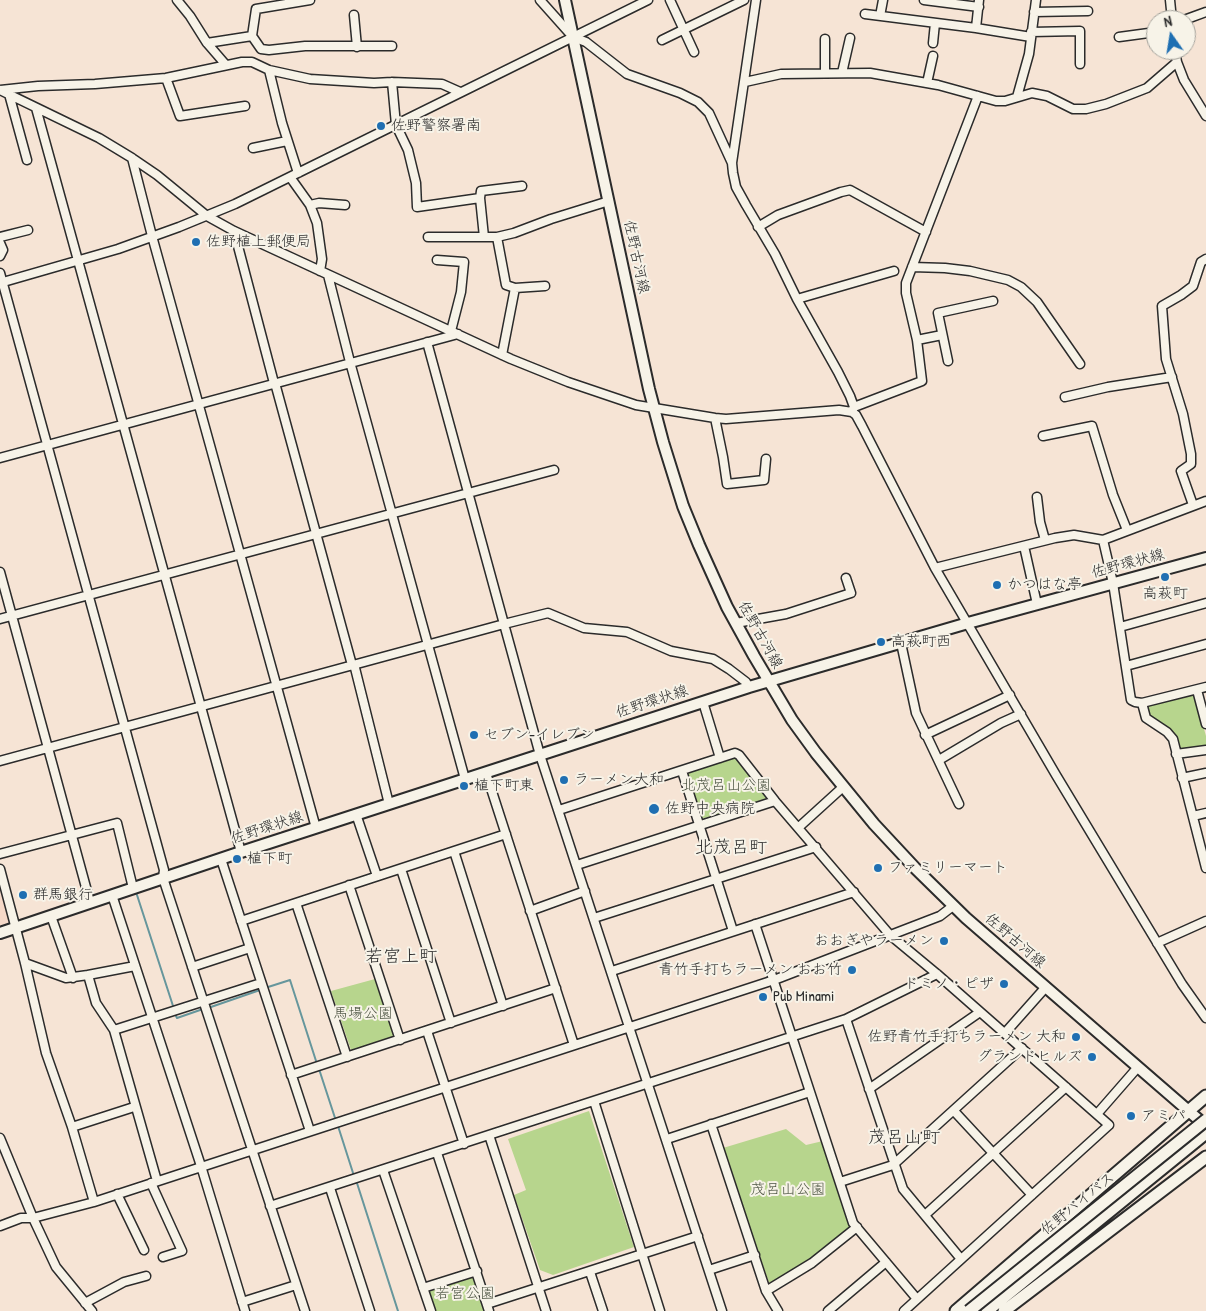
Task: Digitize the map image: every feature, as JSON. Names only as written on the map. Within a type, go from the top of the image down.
[{"type":"highway","points":[[956,1311],[1206,1096]]},
{"type":"highway","name":"佐野バイパス","points":[[969,1311],[1206,1120]]},
{"type":"highway","name":"佐野バイパス","points":[[987,1311],[1206,1133]]},
{"type":"highway","points":[[1004,1311],[1206,1157]]},
{"type":"main road","name":"佐野古河線","points":[[565,0],[654,409],[684,506],[707,563],[736,624],[792,720],[874,824],[953,906],[1045,988],[1206,1126]]},
{"type":"main road","name":"佐野環状線","points":[[0,933],[356,814],[749,687],[968,623],[1206,558]]},
{"type":"street","points":[[178,0],[207,43],[226,65]]},
{"type":"street","points":[[310,0],[256,9],[252,36],[262,49],[305,46],[392,46]]},
{"type":"street","points":[[540,0],[573,37],[586,42],[627,74],[680,92],[698,102],[710,113],[732,163]]},
{"type":"street","points":[[1,283],[79,261],[207,216],[648,0]]},
{"type":"street","points":[[670,0],[694,52]]},
{"type":"street","points":[[662,40],[744,0]]},
{"type":"street","points":[[756,0],[732,163],[736,187],[775,254],[797,299],[838,372],[853,409],[935,568],[1157,943],[1206,1018]]},
{"type":"street","points":[[880,16],[883,0]]},
{"type":"street","points":[[924,0],[979,3],[976,28]]},
{"type":"street","points":[[1017,97],[1028,54],[1036,0]]},
{"type":"street","points":[[1034,12],[1088,11]]},
{"type":"street","points":[[865,14],[1031,34],[1080,32],[1080,64]]},
{"type":"street","points":[[354,15],[357,47]]},
{"type":"street","points":[[933,43],[935,23]]},
{"type":"street","points":[[1119,37],[1146,33]]},
{"type":"street","points":[[207,43],[252,36]]},
{"type":"street","points":[[842,73],[850,38]]},
{"type":"street","points":[[825,39],[825,73]]},
{"type":"street","points":[[927,83],[933,56]]},
{"type":"street","points":[[0,90],[166,78],[226,65],[252,62],[269,70],[310,79],[374,83],[442,84],[460,92]]},
{"type":"street","points":[[745,82],[781,74],[870,73],[927,83],[996,101],[1005,101],[1032,93],[1047,96],[1073,110],[1106,104],[1147,88],[1177,62],[1184,80],[1206,116]]},
{"type":"street","points":[[269,70],[287,141],[298,173]]},
{"type":"street","points":[[166,78],[180,116],[245,106]]},
{"type":"street","points":[[392,82],[396,125],[408,150],[416,182],[417,207],[480,198]]},
{"type":"street","points":[[0,90],[99,138],[157,176],[207,216],[234,231],[502,354],[589,390],[654,409],[726,419],[853,409],[921,382],[917,340],[906,293],[906,283],[978,96]]},
{"type":"street","points":[[9,94],[28,160]]},
{"type":"street","points":[[36,108],[241,852]]},
{"type":"street","points":[[254,148],[287,141]]},
{"type":"street","points":[[132,158],[316,828]]},
{"type":"street","points":[[290,177],[310,205],[317,223],[322,259],[320,271]]},
{"type":"street","points":[[484,237],[480,198],[482,191],[522,186]]},
{"type":"street","points":[[758,226],[778,215],[850,190],[926,232]]},
{"type":"street","points":[[428,237],[497,237],[609,201]]},
{"type":"street","points":[[310,205],[320,203],[345,205]]},
{"type":"street","points":[[0,237],[28,230]]},
{"type":"street","points":[[234,231],[353,665],[389,804]]},
{"type":"street","points":[[497,237],[506,285],[515,288],[545,286]]},
{"type":"street","points":[[0,243],[3,250],[0,256]]},
{"type":"street","points":[[437,260],[464,262],[454,332]]},
{"type":"street","points":[[1193,505],[1181,472],[1191,464],[1191,454],[1183,414],[1166,359],[1162,306],[1182,295],[1193,286],[1201,262],[1206,260]]},
{"type":"street","points":[[912,267],[970,271],[1008,280],[1021,287],[1037,302],[1080,364]]},
{"type":"street","points":[[797,299],[894,271]]},
{"type":"street","points":[[0,273],[1,283],[164,870],[163,878],[304,1311]]},
{"type":"street","points":[[328,275],[350,362],[465,779]]},
{"type":"street","points":[[502,354],[515,288]]},
{"type":"street","points":[[948,361],[938,313],[992,302]]},
{"type":"street","points":[[0,458],[427,342],[454,332]]},
{"type":"street","points":[[917,340],[942,335]]},
{"type":"street","points":[[427,342],[540,755],[722,1311]]},
{"type":"street","points":[[1065,397],[1108,386],[1172,377]]},
{"type":"street","points":[[715,418],[727,484],[764,480],[766,458]]},
{"type":"street","points":[[1043,436],[1092,426],[1113,495],[1127,530]]},
{"type":"street","points":[[0,619],[554,470]]},
{"type":"street","points":[[1037,497],[1040,522],[1045,540]]},
{"type":"street","points":[[935,568],[1045,540],[1074,535],[1103,540],[1206,501]]},
{"type":"street","points":[[1103,540],[1113,583],[1131,700],[1142,703],[1206,687]]},
{"type":"street","points":[[1024,546],[1037,604]]},
{"type":"street","points":[[0,572],[90,902]]},
{"type":"street","points":[[736,624],[786,614],[851,593],[846,578]]},
{"type":"street","points":[[1120,627],[1206,603]]},
{"type":"street","points":[[0,761],[548,613],[584,628],[627,632],[671,651],[712,659],[729,669],[746,682],[749,687]]},
{"type":"street","points":[[901,643],[916,713],[959,804]]},
{"type":"street","points":[[1126,666],[1206,644]]},
{"type":"street","points":[[1197,690],[1206,724]]},
{"type":"street","points":[[925,734],[1010,696]]},
{"type":"street","points":[[702,702],[720,758]]},
{"type":"street","points":[[1142,703],[1146,718],[1171,735],[1206,868]]},
{"type":"street","points":[[939,760],[1001,723],[1020,714]]},
{"type":"street","points":[[1176,754],[1206,750]]},
{"type":"street","points":[[559,810],[735,753],[739,755],[775,801],[890,935],[1109,1125],[904,1311]]},
{"type":"street","points":[[682,771],[733,931]]},
{"type":"street","points":[[486,773],[574,1045]]},
{"type":"street","points":[[1182,778],[1206,773]]},
{"type":"street","points":[[799,827],[843,787]]},
{"type":"street","points":[[577,865],[775,801]]},
{"type":"street","points":[[1193,816],[1206,813]]},
{"type":"street","points":[[356,814],[377,876]]},
{"type":"street","points":[[0,854],[117,823],[133,888]]},
{"type":"street","points":[[241,921],[506,834]]},
{"type":"street","points":[[594,918],[816,847]]},
{"type":"street","points":[[454,851],[503,1006]]},
{"type":"street","points":[[220,859],[310,1131]]},
{"type":"street","points":[[401,868],[451,1023]]},
{"type":"street","points":[[0,869],[46,1053],[72,1127],[94,1202]]},
{"type":"street","points":[[349,886],[400,1040]]},
{"type":"street","points":[[530,911],[585,891]]},
{"type":"street","points":[[612,971],[854,892]]},
{"type":"street","points":[[112,895],[201,1166],[245,1311]]},
{"type":"street","points":[[296,903],[347,1057]]},
{"type":"street","points":[[0,1226],[21,1218],[33,1218],[94,1202],[774,980],[940,916],[953,906]]},
{"type":"street","points":[[51,916],[73,978]]},
{"type":"street","points":[[1157,943],[1206,921]]},
{"type":"street","points":[[755,924],[853,1223],[917,1299]]},
{"type":"street","points":[[192,967],[250,948]]},
{"type":"street","points":[[25,963],[66,978],[88,976],[135,966]]},
{"type":"street","points":[[270,1206],[846,1019],[937,974]]},
{"type":"street","points":[[88,976],[96,1003],[114,1030],[154,1182],[182,1251],[163,1257]]},
{"type":"street","points":[[114,1030],[154,1019],[261,983]]},
{"type":"street","points":[[291,1075],[556,988]]},
{"type":"street","points":[[1004,1033],[1045,988]]},
{"type":"street","points":[[869,1089],[980,1012]]},
{"type":"street","points":[[846,1019],[903,1189],[961,1259]]},
{"type":"street","points":[[427,1031],[464,1144]]},
{"type":"street","points":[[840,1182],[894,1165],[1022,1048]]},
{"type":"street","points":[[1097,1114],[1138,1067]]},
{"type":"street","points":[[925,1215],[1066,1087]]},
{"type":"street","points":[[666,1139],[810,1092]]},
{"type":"street","points":[[594,1101],[660,1311]]},
{"type":"street","points":[[72,1127],[134,1107]]},
{"type":"street","points":[[954,1111],[1032,1195]]},
{"type":"street","points":[[712,1124],[766,1291],[778,1311]]},
{"type":"street","points":[[489,1136],[546,1311]]},
{"type":"street","points":[[0,1138],[33,1218],[56,1267],[92,1311]]},
{"type":"street","points":[[437,1153],[488,1308],[538,1288],[698,1236]]},
{"type":"street","points":[[383,1170],[431,1311]]},
{"type":"street","points":[[330,1188],[370,1311]]},
{"type":"street","points":[[117,1194],[144,1250]]},
{"type":"street","points":[[766,1291],[812,1263],[857,1227]]},
{"type":"street","points":[[709,1270],[755,1255]]},
{"type":"street","points":[[828,1311],[886,1262]]},
{"type":"street","points":[[423,1288],[477,1272]]},
{"type":"street","points":[[590,1272],[602,1311]]},
{"type":"street","points":[[85,1303],[124,1282],[146,1276]]},
{"type":"street","points":[[242,1302],[296,1285]]},
{"type":"shaded area","points":[[0,884],[11,923],[0,927]]},
{"type":"green space","points":[[1194,694],[1206,736],[1206,745],[1179,749],[1173,732],[1151,716],[1145,705]]},
{"type":"green space","name":"北茂呂山公園","points":[[735,756],[767,795],[764,801],[701,819],[686,772]]},
{"type":"green space","name":"馬場公園","points":[[375,979],[395,1036],[351,1050],[331,991]]},
{"type":"green space","points":[[589,1111],[634,1247],[553,1275],[540,1270],[514,1195],[526,1190],[508,1139]]},
{"type":"green space","name":"茂呂山公園","points":[[786,1129],[806,1145],[823,1141],[851,1225],[837,1239],[802,1266],[769,1283],[723,1148]]},
{"type":"green space","name":"若宮公園","points":[[476,1273],[488,1311],[432,1311],[425,1288]]},
{"type":"waterway","points":[[137,895],[174,1009]]},
{"type":"waterway","points":[[265,988],[290,980],[317,1064]]},
{"type":"waterway","points":[[208,1008],[260,990]]},
{"type":"waterway","points":[[175,1014],[177,1018],[203,1009]]},
{"type":"waterway","points":[[319,1069],[336,1121]]},
{"type":"waterway","points":[[338,1126],[354,1176]]},
{"type":"waterway","points":[[356,1180],[398,1311]]},
{"type":"place","name":"佐野警察署南","points":[[381,126]]},
{"type":"place","name":"佐野植上郵便局","points":[[196,242]]},
{"type":"place","name":"高萩町","points":[[1165,577]]},
{"type":"place","name":"かつはな亭","points":[[997,585]]},
{"type":"place","name":"高萩町西","points":[[881,642]]},
{"type":"place","name":"セブン-イレブン","points":[[474,735]]},
{"type":"place","name":"ラーメン大和","points":[[564,780]]},
{"type":"place","name":"植下町東","points":[[464,786]]},
{"type":"place","name":"佐野中央病院","points":[[654,809]]},
{"type":"place","name":"植下町","points":[[237,859]]},
{"type":"place","name":"ファミリーマート","points":[[878,868]]},
{"type":"place","name":"群馬銀行","points":[[23,895]]},
{"type":"place","name":"おおぎやラーメン","points":[[944,941]]},
{"type":"place","name":"青竹手打ちラーメン おお竹","points":[[852,970]]},
{"type":"place","name":"ドミノ・ピザ","points":[[1004,984]]},
{"type":"place","name":"Pub Minami","points":[[763,997]]},
{"type":"place","name":"佐野青竹手打ちラーメン 大和","points":[[1076,1037]]},
{"type":"place","name":"グランドヒルズ","points":[[1092,1057]]},
{"type":"place","name":"アミパ","points":[[1131,1116]]},
{"type":"district","name":"北茂呂町","points":[[731,848]]},
{"type":"district","name":"若宮上町","points":[[401,957]]},
{"type":"district","name":"茂呂山町","points":[[904,1138]]}]
